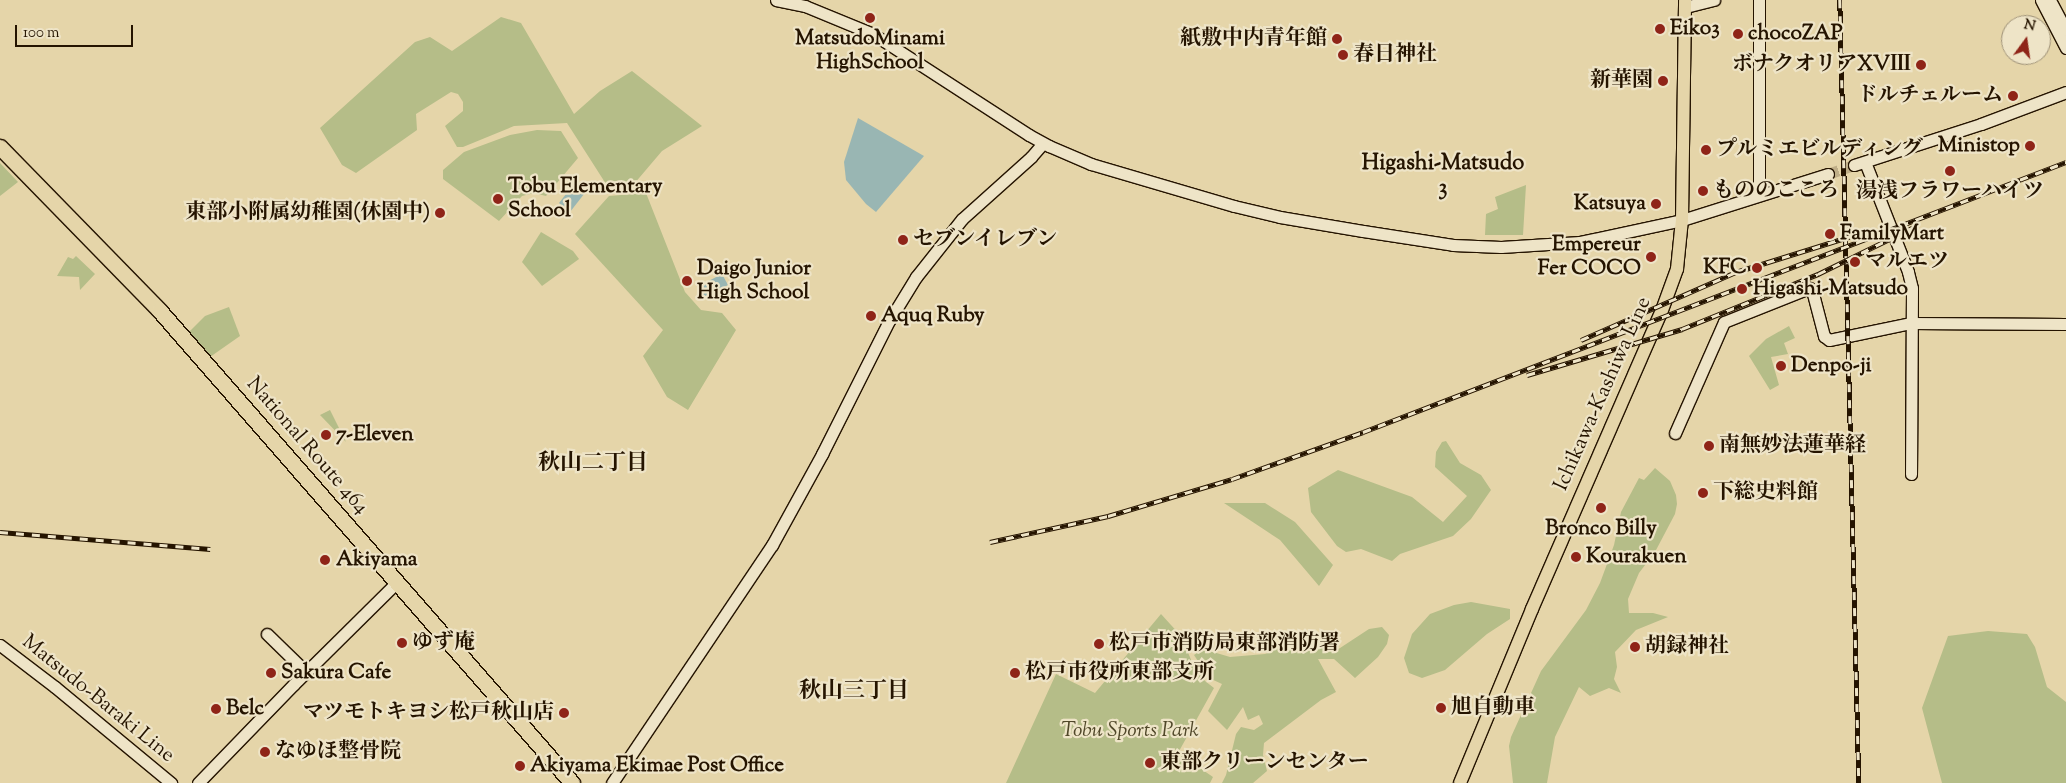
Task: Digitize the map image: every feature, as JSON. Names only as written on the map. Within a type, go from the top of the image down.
[{"type":"highway","name":"National Route 464","points":[[0,147],[159,310],[572,783]]},
{"type":"main road","name":"Ichikawa-Kashiwa Line","points":[[1460,783],[1532,608],[1661,313],[1676,269],[1682,220],[1685,4]]},
{"type":"street","points":[[776,0],[805,6],[873,34],[1043,143],[1091,164],[1234,206],[1280,217],[1453,245],[1501,247],[1580,242],[1682,220],[1828,174]]},
{"type":"street","points":[[1685,4],[1714,0]]},
{"type":"street","points":[[1759,0],[1759,195]]},
{"type":"street","points":[[2041,0],[2066,48]]},
{"type":"street","points":[[2050,0],[2066,30]]},
{"type":"street","points":[[1911,474],[1912,288],[1908,272],[1860,164],[1982,124],[2066,92]]},
{"type":"street","points":[[612,783],[755,572],[780,531],[822,454],[889,321],[916,277],[962,219],[1031,157],[1043,143]]},
{"type":"street","points":[[1676,433],[1724,322],[1811,288],[1826,339],[1911,323],[2066,324]]},
{"type":"street","points":[[198,783],[397,582]]},
{"type":"street","points":[[267,634],[306,672]]},
{"type":"street","name":"Matsudo-Baraki Line","points":[[0,645],[55,687],[171,783]]},
{"type":"green space","points":[[501,17],[521,23],[574,114],[600,91],[632,71],[702,126],[662,151],[634,184],[606,184],[567,123],[514,126],[463,147],[457,147],[445,126],[463,111],[463,102],[458,94],[451,92],[416,114],[417,130],[356,173],[342,165],[320,128],[415,42],[430,37],[452,51]]},
{"type":"green space","points":[[537,130],[561,131],[578,158],[546,196],[534,193],[522,196],[499,221],[443,179],[443,170],[464,152],[510,135]]},
{"type":"green space","points":[[0,163],[18,182],[0,196]]},
{"type":"green space","points":[[1526,185],[1523,235],[1485,235],[1486,214],[1498,209],[1495,197]]},
{"type":"green space","points":[[646,193],[685,292],[701,310],[722,313],[736,330],[688,410],[667,397],[643,356],[663,330],[575,234],[609,196]]},
{"type":"green space","points":[[541,232],[573,251],[579,259],[542,286],[522,262]]},
{"type":"green space","points":[[76,256],[95,274],[80,290],[79,277],[57,276],[68,257],[73,259]]},
{"type":"green space","points":[[229,307],[240,336],[210,357],[188,333],[205,316]]},
{"type":"green space","points":[[1789,326],[1795,338],[1784,343],[1788,354],[1771,357],[1779,385],[1770,390],[1749,356],[1766,339]]},
{"type":"green space","points":[[330,410],[346,442],[320,415]]},
{"type":"green space","points":[[1446,441],[1460,463],[1481,475],[1491,490],[1471,519],[1453,536],[1400,554],[1392,561],[1361,549],[1346,552],[1337,546],[1311,512],[1308,488],[1338,470],[1412,497],[1443,522],[1467,496],[1435,467],[1436,452],[1442,442]]},
{"type":"green space","points":[[1655,468],[1670,481],[1676,495],[1677,504],[1675,514],[1655,552],[1639,573],[1628,599],[1629,613],[1653,613],[1668,617],[1636,630],[1615,652],[1617,667],[1614,679],[1621,693],[1609,688],[1590,696],[1579,687],[1555,737],[1547,783],[1513,783],[1509,746],[1511,737],[1541,671],[1586,610],[1600,583],[1614,545],[1621,512],[1639,478],[1644,480]]},
{"type":"green space","points":[[1224,503],[1265,503],[1295,522],[1333,565],[1319,586],[1280,540]]},
{"type":"green space","points":[[1471,602],[1510,609],[1510,619],[1487,634],[1445,670],[1422,678],[1409,673],[1404,658],[1412,634],[1430,614],[1454,605]]},
{"type":"green space","name":"Tobu Sports Park","points":[[1161,614],[1181,636],[1192,662],[1205,681],[1214,688],[1178,753],[1213,777],[1210,783],[1006,783],[1056,674],[1095,693]]},
{"type":"green space","points":[[1382,627],[1389,635],[1387,644],[1378,657],[1355,678],[1334,659],[1318,659],[1336,692],[1321,700],[1264,743],[1263,755],[1267,771],[1253,783],[1222,783],[1226,775],[1236,734],[1241,727],[1254,730],[1263,724],[1259,715],[1248,720],[1243,707],[1227,730],[1208,711],[1222,684],[1209,678],[1194,655],[1203,649],[1230,657],[1265,654],[1290,643],[1315,641],[1337,650],[1369,629]]},
{"type":"green space","points":[[1988,631],[2027,634],[2035,647],[2047,687],[2066,702],[2066,783],[1942,783],[1922,708],[1948,636]]},
{"type":"water","points":[[858,118],[924,156],[876,212],[866,204],[846,180],[844,162]]},
{"type":"water","points":[[577,180],[588,189],[570,212],[559,203]]},
{"type":"water","points":[[722,274],[728,285],[703,298],[697,287]]},
{"type":"tunnel","points":[[1828,174],[1854,165]]},
{"type":"railway","points":[[1840,0],[1859,783]]},
{"type":"railway","points":[[990,542],[1108,516],[1232,479],[1363,432],[2066,162]]},
{"type":"railway","points":[[1527,375],[1682,329],[1818,274],[1918,225]]},
{"type":"railway","points":[[1581,340],[1736,272],[1868,231]]},
{"type":"railway","points":[[0,532],[210,549]]},
{"type":"place","name":"MatsudoMinami HighSchool","points":[[870,18]]},
{"type":"place","name":"Eiko3","points":[[1660,29]]},
{"type":"place","name":"chocoZAP","points":[[1738,34]]},
{"type":"place","name":"紙敷中内青年館","points":[[1337,39]]},
{"type":"place","name":"春日神社","points":[[1343,55]]},
{"type":"place","name":"ボナクオリアXVⅢ","points":[[1921,65]]},
{"type":"place","name":"新華園","points":[[1663,81]]},
{"type":"place","name":"ドルチェルーム","points":[[2013,96]]},
{"type":"place","name":"Ministop","points":[[2030,146]]},
{"type":"place","name":"プルミエビルディング","points":[[1706,150]]},
{"type":"place","name":"湯浅フラワーハイツ","points":[[1950,171]]},
{"type":"place","name":"もののこころ","points":[[1703,191]]},
{"type":"place","name":"Tobu Elementary School","points":[[498,199]]},
{"type":"place","name":"Katsuya","points":[[1656,204]]},
{"type":"place","name":"東部小附属幼稚園(休園中)","points":[[440,213]]},
{"type":"place","name":"FamilyMart","points":[[1830,234]]},
{"type":"place","name":"セブンイレブン","points":[[903,240]]},
{"type":"place","name":"Empereur Fer COCO","points":[[1651,257]]},
{"type":"place","name":"マルエツ","points":[[1855,262]]},
{"type":"place","name":"KFC","points":[[1757,268]]},
{"type":"place","name":"Daigo Junior High School","points":[[687,281]]},
{"type":"place","name":"Higashi-Matsudo","points":[[1742,289]]},
{"type":"place","name":"Aquq Ruby","points":[[871,316]]},
{"type":"place","name":"Denpo-ji","points":[[1781,366]]},
{"type":"place","name":"7-Eleven","points":[[326,435]]},
{"type":"place","name":"南無妙法蓮華経","points":[[1709,446]]},
{"type":"place","name":"下総史料館","points":[[1703,493]]},
{"type":"place","name":"Bronco Billy","points":[[1601,508]]},
{"type":"place","name":"Kourakuen","points":[[1576,557]]},
{"type":"place","name":"Akiyama","points":[[325,560]]},
{"type":"place","name":"ゆず庵","points":[[402,643]]},
{"type":"place","name":"松戸市消防局東部消防署","points":[[1099,644]]},
{"type":"place","name":"胡録神社","points":[[1635,647]]},
{"type":"place","name":"Sakura Cafe","points":[[271,673]]},
{"type":"place","name":"松戸市役所東部支所","points":[[1015,673]]},
{"type":"place","name":"旭自動車","points":[[1441,708]]},
{"type":"place","name":"Belc","points":[[216,709]]},
{"type":"place","name":"マツモトキヨシ松戸秋山店","points":[[564,713]]},
{"type":"place","name":"なゆほ整骨院","points":[[265,752]]},
{"type":"place","name":"東部クリーンセンター","points":[[1150,763]]},
{"type":"place","name":"Akiyama Ekimae Post Office","points":[[520,766]]},
{"type":"district","name":"Higashi-Matsudo 3","points":[[1443,176]]},
{"type":"district","name":"秋山二丁目","points":[[593,465]]},
{"type":"district","name":"秋山三丁目","points":[[854,693]]}]
